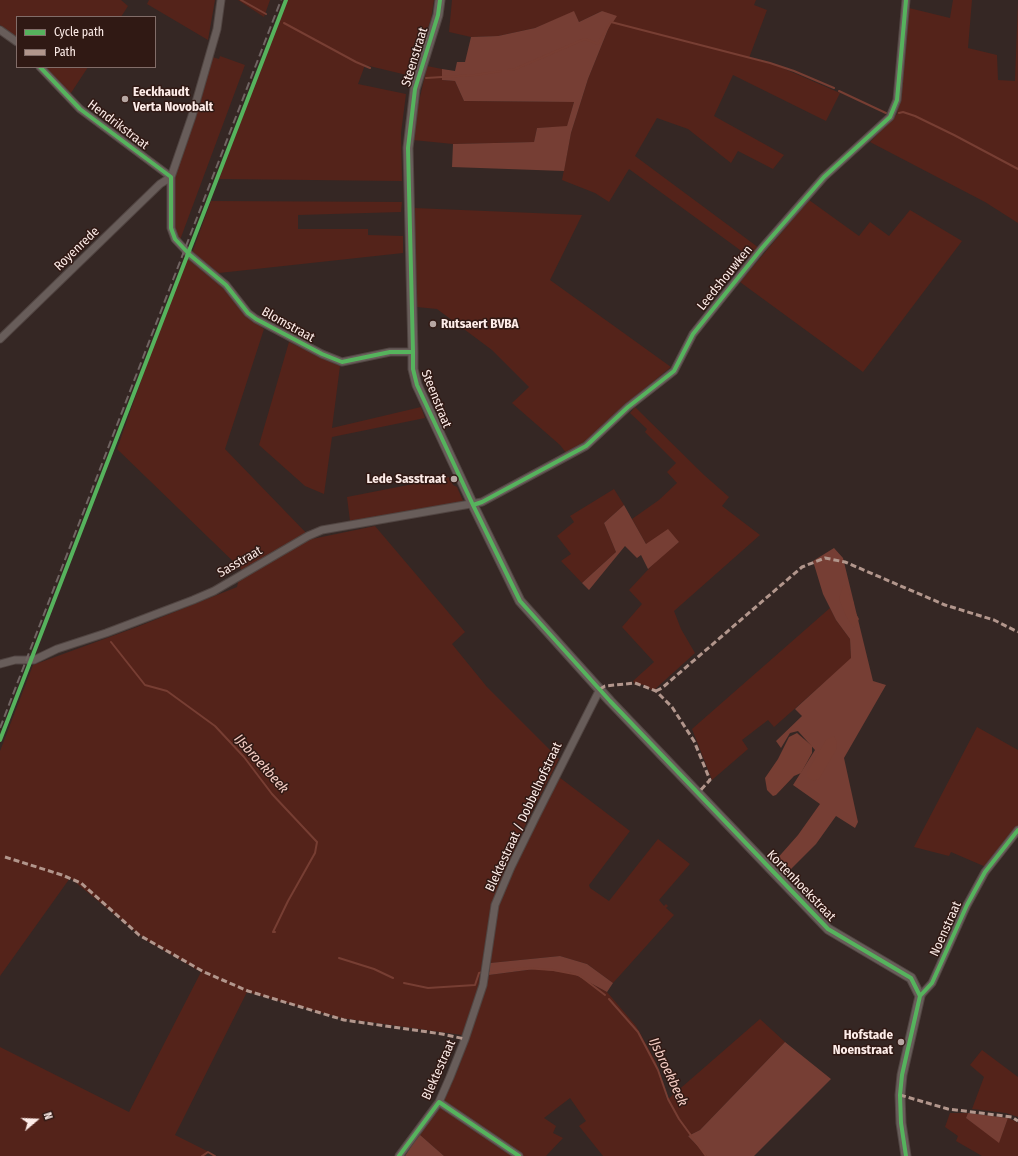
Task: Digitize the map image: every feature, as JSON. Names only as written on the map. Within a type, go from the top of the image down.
[{"type":"street","name":"Blomstraat","points":[[221,0],[217,29],[192,116],[171,176],[171,228],[175,240],[190,255],[226,285],[248,313],[256,319],[322,354],[342,362],[390,352],[413,352]]},
{"type":"street","name":"Steenstraat","points":[[440,0],[438,15],[415,89],[408,148],[413,352],[417,385],[520,601],[600,689]]},
{"type":"street","name":"Leedshouwken","points":[[473,505],[482,502],[586,446],[628,407],[674,371],[693,334],[762,248],[824,177],[890,117],[897,100],[906,0]]},
{"type":"street","points":[[0,30],[16,41]]},
{"type":"street","name":"Hendrikstraat","points":[[41,68],[80,109],[171,176]]},
{"type":"street","name":"Royenrede","points":[[0,339],[160,184],[171,176]]},
{"type":"street","name":"Sasstraat","points":[[0,664],[10,660],[34,660],[57,649],[106,633],[194,600],[214,591],[308,536],[322,530],[473,505]]},
{"type":"street","name":"Blektestraat / Dobbelhofstraat","points":[[483,985],[495,905],[511,867],[600,689]]},
{"type":"street","name":"Kortenhoekstraat","points":[[600,689],[828,929],[911,978],[920,996]]},
{"type":"street","name":"Noenstraat","points":[[920,996],[932,983],[967,905],[985,872],[1018,830]]},
{"type":"street","name":"Blektestraat","points":[[399,1156],[439,1102],[466,1039],[483,985]]},
{"type":"street","points":[[906,1156],[900,1123],[900,1095],[902,1075],[920,996]]},
{"type":"street","points":[[439,1102],[519,1156]]},
{"type":"shaded area","points":[[0,0],[121,0],[128,6],[122,16],[16,16],[16,36],[0,25]]},
{"type":"shaded area","points":[[149,0],[215,0],[208,40],[147,4]]},
{"type":"shaded area","points":[[238,0],[270,0],[264,17]]},
{"type":"shaded area","points":[[286,0],[434,0],[431,19],[411,76],[365,65],[358,84],[406,94],[401,133],[402,181],[219,179]]},
{"type":"shaded area","points":[[452,0],[756,0],[754,5],[767,10],[749,58],[778,66],[840,93],[826,121],[733,75],[714,116],[784,155],[773,169],[738,151],[731,163],[688,129],[657,118],[635,156],[759,248],[751,258],[629,169],[609,202],[595,193],[562,180],[571,133],[588,79],[611,22],[602,11],[579,22],[574,12],[535,28],[498,36],[471,37],[449,32]]},
{"type":"shaded area","points":[[953,0],[972,0],[968,48],[997,55],[998,80],[1015,81],[1018,0],[1018,223],[985,202],[870,142],[897,114],[909,8],[950,18]]},
{"type":"shaded area","points":[[574,11],[579,22],[602,11],[617,16],[613,22],[611,22],[588,79],[571,133],[564,171],[452,167],[453,144],[534,142],[537,128],[567,126],[574,102],[464,101],[455,81],[442,80],[442,69],[455,71],[457,62],[465,62],[471,37],[498,36],[535,28]]},
{"type":"shaded area","points":[[220,56],[245,65],[180,240],[175,235],[173,226],[172,184],[212,57],[219,59]]},
{"type":"shaded area","points":[[427,66],[442,69],[442,80],[455,81],[464,101],[574,102],[567,127],[537,128],[534,142],[453,144],[413,140],[418,106]]},
{"type":"shaded area","points":[[46,68],[87,68],[69,96]]},
{"type":"shaded area","points":[[809,200],[859,236],[870,222],[889,236],[910,210],[962,241],[863,372],[740,282]]},
{"type":"shaded area","points":[[211,201],[402,202],[401,212],[298,215],[298,229],[368,229],[368,235],[403,236],[403,253],[219,273],[192,253]]},
{"type":"shaded area","points":[[414,208],[582,215],[550,280],[671,367],[621,408],[590,439],[567,454],[560,445],[512,403],[529,387],[492,350],[437,309],[417,307]]},
{"type":"shaded area","points":[[185,256],[229,293],[244,314],[264,329],[225,449],[312,539],[375,526],[465,632],[452,644],[487,687],[559,759],[525,826],[492,902],[478,988],[462,1035],[341,1018],[247,992],[175,1135],[209,1152],[205,1156],[0,1156],[0,1047],[129,1112],[201,972],[146,940],[70,878],[0,976],[0,751],[33,665],[137,627],[237,587],[241,569],[117,449]]},
{"type":"shaded area","points":[[289,342],[340,366],[332,428],[421,407],[425,418],[332,437],[324,494],[305,486],[259,445]]},
{"type":"shaded area","points":[[635,407],[704,475],[729,497],[722,506],[760,535],[674,611],[681,629],[695,653],[653,691],[645,685],[635,684],[633,681],[654,662],[622,627],[642,604],[629,590],[657,560],[679,542],[646,544],[632,519],[659,500],[677,483],[667,472],[676,463],[645,432],[647,429],[630,413]]},
{"type":"shaded area","points":[[449,477],[453,485],[457,487],[464,503],[350,521],[347,497]]},
{"type":"shaded area","points":[[614,489],[624,505],[604,523],[616,552],[582,583],[561,561],[571,554],[557,536],[574,522],[570,516]]},
{"type":"shaded area","points":[[624,505],[646,544],[668,529],[679,542],[648,569],[641,555],[637,558],[625,546],[589,590],[582,583],[616,552],[604,523]]},
{"type":"shaded area","points":[[834,548],[843,558],[873,681],[886,685],[844,758],[858,822],[855,828],[836,816],[816,844],[785,875],[775,861],[798,835],[820,804],[793,785],[815,750],[798,731],[790,733],[781,748],[776,741],[802,716],[795,709],[851,658],[850,639],[836,620],[823,594],[813,561]]},
{"type":"shaded area","points":[[845,585],[851,593],[849,594],[854,603],[854,610],[859,619],[854,628],[846,616],[839,599],[843,586]]},
{"type":"shaded area","points":[[830,608],[836,620],[850,639],[851,659],[774,727],[768,720],[742,740],[748,749],[712,780],[692,729]]},
{"type":"shaded area","points":[[977,727],[1018,750],[1018,826],[986,867],[951,852],[949,856],[914,847]]},
{"type":"shaded area","points":[[797,733],[812,746],[812,753],[801,773],[794,776],[776,795],[773,796],[767,790],[765,778],[778,759],[789,737]]},
{"type":"shaded area","points":[[834,736],[837,742],[836,750],[819,779],[813,781],[807,777],[807,772],[826,740]]},
{"type":"shaded area","points":[[559,777],[630,831],[589,885],[590,888],[609,901],[658,839],[690,864],[659,900],[664,906],[666,904],[668,906],[666,908],[674,915],[613,983],[587,964],[560,956],[490,963],[497,912],[510,876]]},
{"type":"shaded area","points":[[560,956],[587,964],[613,983],[607,992],[572,973],[535,969],[489,975],[490,963]]},
{"type":"shaded area","points":[[535,969],[572,973],[607,992],[636,1026],[656,1062],[667,1100],[760,1019],[785,1042],[700,1130],[688,1136],[707,1156],[603,1156],[579,1126],[586,1121],[570,1098],[544,1118],[556,1126],[553,1133],[563,1138],[546,1156],[523,1156],[443,1101],[458,1069],[489,975]]},
{"type":"shaded area","points":[[785,1042],[831,1079],[754,1156],[707,1156],[688,1136],[700,1130]]},
{"type":"shaded area","points":[[982,1050],[1018,1077],[1018,1117],[1006,1113],[972,1109],[984,1077],[970,1065]]},
{"type":"shaded area","points":[[440,1106],[515,1156],[444,1156],[419,1134]]},
{"type":"shaded area","points":[[950,1113],[968,1113],[966,1118],[999,1142],[1008,1118],[1015,1121],[1018,1123],[1018,1156],[982,1156],[956,1141],[958,1136],[945,1127]]},
{"type":"shaded area","points":[[968,1113],[1008,1118],[999,1143],[966,1118]]},
{"type":"shaded area","points":[[419,1134],[444,1156],[405,1156]]},
{"type":"waterway","points":[[241,0],[266,14]]},
{"type":"waterway","points":[[508,70],[515,69],[585,39],[598,44],[611,22],[770,63],[794,71],[834,88]]},
{"type":"waterway","points":[[284,23],[370,68]]},
{"type":"waterway","points":[[426,78],[475,75],[501,71]]},
{"type":"waterway","points":[[839,91],[888,114]]},
{"type":"waterway","points":[[899,113],[903,112],[915,116],[1018,169]]},
{"type":"waterway","name":"IJsbroekbeek","points":[[111,642],[145,685],[167,691],[215,726],[244,757],[272,794],[317,842],[315,853],[288,901],[273,932],[275,932]]},
{"type":"waterway","name":"IJsbroekbeek","points":[[339,958],[374,969],[393,978]]},
{"type":"waterway","name":"IJsbroekbeek","points":[[489,973],[524,968],[553,970],[579,975],[605,995]]},
{"type":"waterway","name":"IJsbroekbeek","points":[[404,983],[428,988],[475,985],[479,973],[483,972]]},
{"type":"waterway","name":"IJsbroekbeek","points":[[609,999],[638,1032],[658,1070],[668,1099],[679,1119],[706,1156]]},
{"type":"waterway","points":[[202,1156],[208,1152],[215,1156]]},
{"type":"railway","points":[[0,728],[281,0]]},
{"type":"marked path","points":[[656,691],[662,688],[802,567],[825,558],[845,562],[945,605],[994,620],[1018,632]]},
{"type":"marked path","points":[[600,689],[605,686],[635,683],[656,691],[672,707],[694,741],[710,780],[698,793]]},
{"type":"marked path","points":[[5,857],[62,875],[81,883],[139,935],[204,972],[248,991],[344,1020],[442,1034],[465,1039]]},
{"type":"marked path","points":[[900,1095],[948,1109],[1012,1117],[1018,1121]]},
{"type":"cycle path","points":[[0,740],[286,0]]},
{"type":"cycle path","points":[[440,0],[438,15],[415,89],[408,148],[413,369],[417,385],[520,601],[610,701],[828,929],[911,978],[920,996],[902,1075],[900,1095],[901,1123],[906,1156]]},
{"type":"cycle path","points":[[473,505],[482,502],[586,446],[628,407],[674,371],[693,334],[762,248],[824,177],[890,117],[897,100],[906,0]]},
{"type":"cycle path","points":[[41,68],[80,109],[171,177],[171,228],[175,239],[190,255],[226,285],[248,313],[256,319],[322,354],[342,362],[390,352],[413,352]]},
{"type":"cycle path","points":[[920,996],[932,983],[967,905],[985,872],[1018,830]]},
{"type":"cycle path","points":[[399,1156],[439,1102],[519,1156]]},
{"type":"place","name":"Eeckhaudt Verta Novobalt","points":[[125,99]]},
{"type":"place","name":"Rutsaert BVBA","points":[[433,324]]},
{"type":"place","name":"Lede Sasstraat","points":[[454,479]]},
{"type":"place","name":"Hofstade Noenstraat","points":[[901,1042]]}]
